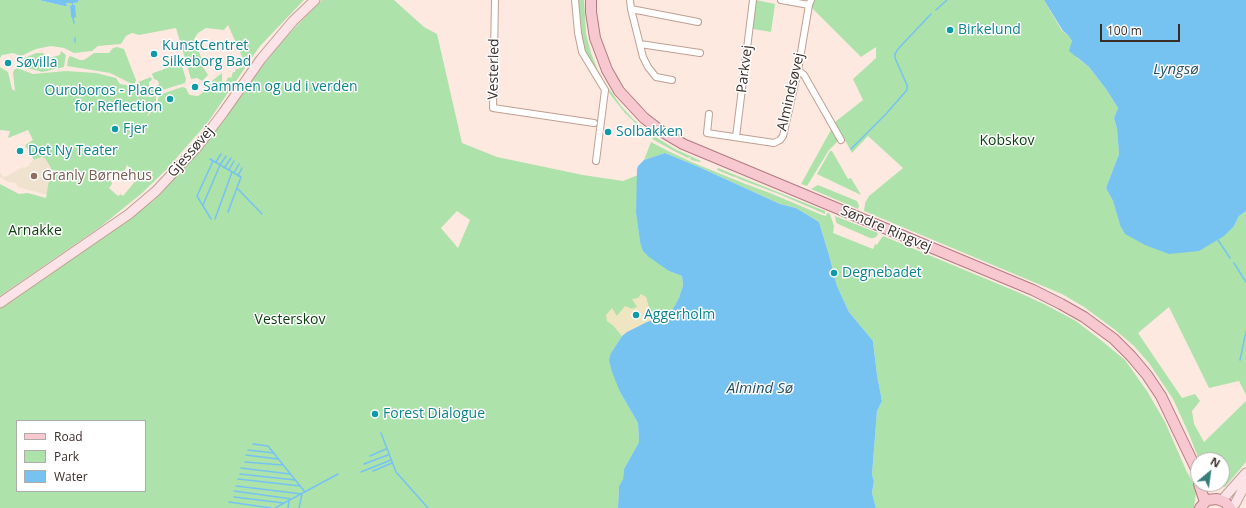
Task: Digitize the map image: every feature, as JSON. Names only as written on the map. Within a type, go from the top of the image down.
[{"type":"main road","name":"Søndre Ringvej","points":[[591,0],[591,12],[595,38],[607,70],[619,91],[644,118],[661,131],[683,144],[1032,290],[1084,317],[1114,339],[1147,375],[1161,396],[1190,457]]},
{"type":"main road","points":[[1208,492],[1221,504]]},
{"type":"main road","points":[[1211,492],[1221,504]]},
{"type":"street","name":"Gjessøvej","points":[[0,303],[129,214],[156,191],[198,146],[261,59],[293,21],[315,0]]},
{"type":"street","name":"Vesterled","points":[[496,0],[494,108],[594,123]]},
{"type":"street","points":[[575,0],[578,33],[582,52],[605,90],[596,161]]},
{"type":"street","points":[[630,0],[643,57],[648,67],[656,77],[672,80]]},
{"type":"street","name":"Parkvej","points":[[736,137],[754,0]]},
{"type":"street","points":[[781,0],[810,2]]},
{"type":"street","name":"Almindsøvej","points":[[709,114],[707,133],[774,143],[780,140],[783,136],[798,70],[810,2]]},
{"type":"street","points":[[631,9],[698,22]]},
{"type":"street","points":[[640,44],[700,54]]},
{"type":"street","points":[[798,70],[804,75],[841,140]]},
{"type":"street","points":[[1221,504],[1246,474]]},
{"type":"street","points":[[1221,504],[1246,483]]},
{"type":"shaded area","name":"Granly Børnehus","points":[[39,157],[43,157],[47,160],[53,171],[85,189],[47,195],[18,187],[16,183],[8,182],[0,177],[0,172],[3,177],[7,176],[23,167],[24,168],[30,165],[29,164],[32,161]]},
{"type":"green space","name":"Arnakke","points":[[0,0],[39,0],[64,6],[66,6],[66,3],[71,3],[71,17],[73,2],[78,2],[79,0],[304,0],[260,46],[208,122],[166,170],[141,194],[100,227],[0,296],[0,184],[19,194],[28,193],[46,198],[51,168],[45,158],[41,157],[34,160],[25,145],[33,140],[28,130],[8,138],[10,131],[0,130],[0,67],[8,72],[12,89],[15,91],[13,73],[17,68],[33,74],[66,71],[96,73],[116,78],[120,84],[126,85],[149,97],[156,96],[156,102],[148,116],[157,104],[159,95],[182,87],[186,88],[190,95],[198,96],[222,73],[222,81],[226,82],[228,77],[231,78],[236,69],[239,69],[240,66],[245,63],[228,25],[224,30],[206,28],[198,33],[194,39],[201,57],[201,64],[208,75],[202,81],[197,78],[191,79],[176,28],[139,35],[132,33],[126,36],[121,44],[98,46],[92,51],[74,53],[64,48],[51,46],[36,49],[21,56],[13,53],[2,55],[0,58]],"holes":[[[127,165],[130,168],[130,173],[137,179],[123,196],[121,194],[118,196],[109,188],[112,184],[110,181],[110,175],[116,170],[124,172]]]},
{"type":"green space","name":"Vesterskov","points":[[322,0],[394,0],[424,27],[437,34],[462,143],[497,157],[583,175],[623,181],[638,175],[636,213],[640,242],[669,271],[682,276],[683,285],[679,298],[660,333],[646,297],[638,307],[632,309],[626,307],[617,316],[607,321],[613,325],[622,336],[611,353],[620,392],[638,423],[639,442],[624,469],[623,479],[619,486],[618,508],[0,508],[0,308],[153,201],[191,161],[280,43]],"holes":[[[457,211],[470,220],[458,248],[441,228]]]},
{"type":"green space","points":[[577,0],[584,0],[586,34],[598,71],[606,84],[604,85],[586,57]]},
{"type":"green space","points":[[756,0],[775,4],[771,32],[753,29]]},
{"type":"green space","name":"Kobskov","points":[[814,0],[1044,0],[1062,31],[1068,35],[1072,41],[1077,58],[1089,67],[1118,108],[1114,118],[1117,129],[1119,154],[1106,188],[1113,201],[1120,225],[1234,226],[1239,216],[1246,211],[1246,395],[1239,381],[1209,388],[1169,307],[1138,333],[1182,398],[1195,394],[1200,401],[1192,411],[1194,424],[1204,442],[1246,401],[1246,462],[1230,481],[1230,452],[1196,452],[1173,399],[1149,363],[1134,346],[1114,329],[1084,307],[1062,294],[864,211],[865,203],[869,196],[903,168],[868,136],[852,153],[835,122],[863,100],[853,79],[876,58],[876,47],[861,57],[811,7]]},
{"type":"green space","points":[[117,47],[124,49],[136,80],[135,83],[132,84],[110,73],[67,66],[70,56],[84,60],[94,53],[109,53],[113,48]]},
{"type":"green space","points":[[61,51],[66,55],[64,67],[42,72],[19,65],[22,59],[36,53],[44,53],[45,59],[60,55]]},
{"type":"green space","points":[[179,57],[186,79],[185,83],[159,91],[157,87],[159,83],[154,79],[152,74],[173,66],[171,59]]},
{"type":"green space","points":[[151,77],[152,80],[149,82],[149,85],[151,88],[155,88],[156,92],[150,95],[136,86],[138,82]]},
{"type":"green space","points":[[607,86],[622,107],[650,134],[649,136],[625,113],[605,87]]},
{"type":"green space","points":[[832,128],[839,140],[829,150],[807,186],[801,184]]},
{"type":"green space","points":[[654,136],[675,149],[701,161],[691,160],[690,157],[688,158],[674,151],[652,139]]},
{"type":"green space","points":[[651,142],[694,163],[822,215],[826,216],[827,213],[830,214],[834,226],[833,233],[873,249],[875,244],[877,245],[883,236],[1020,293],[1076,321],[1125,360],[1147,391],[1165,422],[1190,477],[1190,492],[1196,492],[1194,508],[876,508],[872,493],[874,481],[872,475],[877,411],[882,401],[873,341],[849,312],[837,286],[819,222],[796,208],[780,204],[665,153],[644,160]]},
{"type":"green space","points":[[830,151],[832,151],[848,179],[851,178],[861,195],[817,174]]},
{"type":"green space","points":[[718,168],[825,211],[825,214],[717,170]]},
{"type":"green space","points":[[818,185],[857,201],[859,206],[858,209],[811,189]]},
{"type":"green space","points":[[835,216],[878,233],[877,236],[870,238],[838,224]]},
{"type":"sand","name":"Aggerholm","points":[[641,294],[646,297],[655,319],[627,332],[622,336],[613,325],[607,321],[606,315],[612,308],[617,316],[625,306],[632,309],[637,307],[632,299],[638,298]]},
{"type":"water","points":[[39,0],[79,0],[78,2],[73,3],[73,5],[75,5],[76,17],[71,17],[71,3],[66,3],[67,6],[64,6]]},
{"type":"water","name":"Lyngsø","points":[[1044,0],[1246,0],[1246,211],[1239,216],[1234,226],[1224,236],[1199,251],[1169,254],[1145,245],[1125,234],[1120,225],[1113,201],[1106,188],[1119,154],[1117,129],[1114,118],[1118,108],[1089,67],[1069,51],[1072,41],[1063,31]]},
{"type":"water","name":"Almind Sø","points":[[665,153],[780,204],[796,208],[819,222],[837,286],[849,312],[873,341],[882,401],[877,411],[872,475],[874,481],[872,493],[876,508],[618,508],[619,486],[623,479],[624,469],[639,442],[638,423],[620,392],[612,372],[609,360],[611,353],[622,336],[627,332],[655,319],[666,318],[679,298],[683,285],[682,276],[669,271],[643,251],[640,242],[636,213],[638,166],[644,160]]},
{"type":"waterway","points":[[936,10],[947,0]]},
{"type":"waterway","points":[[851,149],[886,114],[907,90],[907,85],[895,58],[895,54],[931,14]]},
{"type":"waterway","points":[[73,18],[74,23]]},
{"type":"waterway","points":[[216,162],[221,154]]},
{"type":"waterway","points":[[203,205],[220,165],[226,156]]},
{"type":"waterway","points":[[224,168],[231,158]]},
{"type":"waterway","points":[[210,159],[241,177],[228,212]]},
{"type":"waterway","points":[[211,219],[197,196],[213,161]]},
{"type":"waterway","points":[[229,170],[234,161]]},
{"type":"waterway","points":[[234,173],[239,164]]},
{"type":"waterway","points":[[238,176],[242,168]]},
{"type":"waterway","points":[[215,219],[232,172]]},
{"type":"waterway","points":[[237,188],[262,214]]},
{"type":"waterway","points":[[1218,240],[1230,258]]},
{"type":"waterway","points":[[1234,263],[1246,282]]},
{"type":"waterway","points":[[1240,360],[1246,332]]},
{"type":"waterway","points":[[381,433],[396,472],[428,508]]},
{"type":"waterway","points":[[253,444],[268,446],[305,492]]},
{"type":"waterway","points":[[370,456],[386,449]]},
{"type":"waterway","points":[[248,450],[274,453]]},
{"type":"waterway","points":[[246,455],[278,459]]},
{"type":"waterway","points":[[364,464],[388,455]]},
{"type":"waterway","points":[[361,472],[391,460]]},
{"type":"waterway","points":[[245,462],[282,465]]},
{"type":"waterway","points":[[373,471],[392,463]]},
{"type":"waterway","points":[[241,468],[290,474]]},
{"type":"waterway","points":[[240,474],[295,480]]},
{"type":"waterway","points":[[275,508],[338,474]]},
{"type":"waterway","points":[[238,479],[300,486]]},
{"type":"waterway","points":[[236,486],[302,494],[299,508]]},
{"type":"waterway","points":[[234,491],[292,499]]},
{"type":"waterway","points":[[234,497],[284,503]]},
{"type":"waterway","points":[[288,508],[289,501]]},
{"type":"waterway","points":[[229,502],[271,508]]},
{"type":"place","name":"Birkelund","points":[[950,30]]},
{"type":"place","name":"KunstCentret Silkeborg Bad","points":[[154,54]]},
{"type":"place","name":"Søvilla","points":[[8,63]]},
{"type":"place","name":"Sammen og ud i verden","points":[[195,87]]},
{"type":"place","name":"Ouroboros - Place for Reflection","points":[[170,99]]},
{"type":"place","name":"Fjer","points":[[115,129]]},
{"type":"place","name":"Solbakken","points":[[608,132]]},
{"type":"place","name":"Det Ny Teater","points":[[20,151]]},
{"type":"place","name":"Granly Børnehus","points":[[34,176]]},
{"type":"place","name":"Degnebadet","points":[[834,273]]},
{"type":"place","name":"Aggerholm","points":[[636,315]]},
{"type":"place","name":"Forest Dialogue","points":[[375,414]]}]
